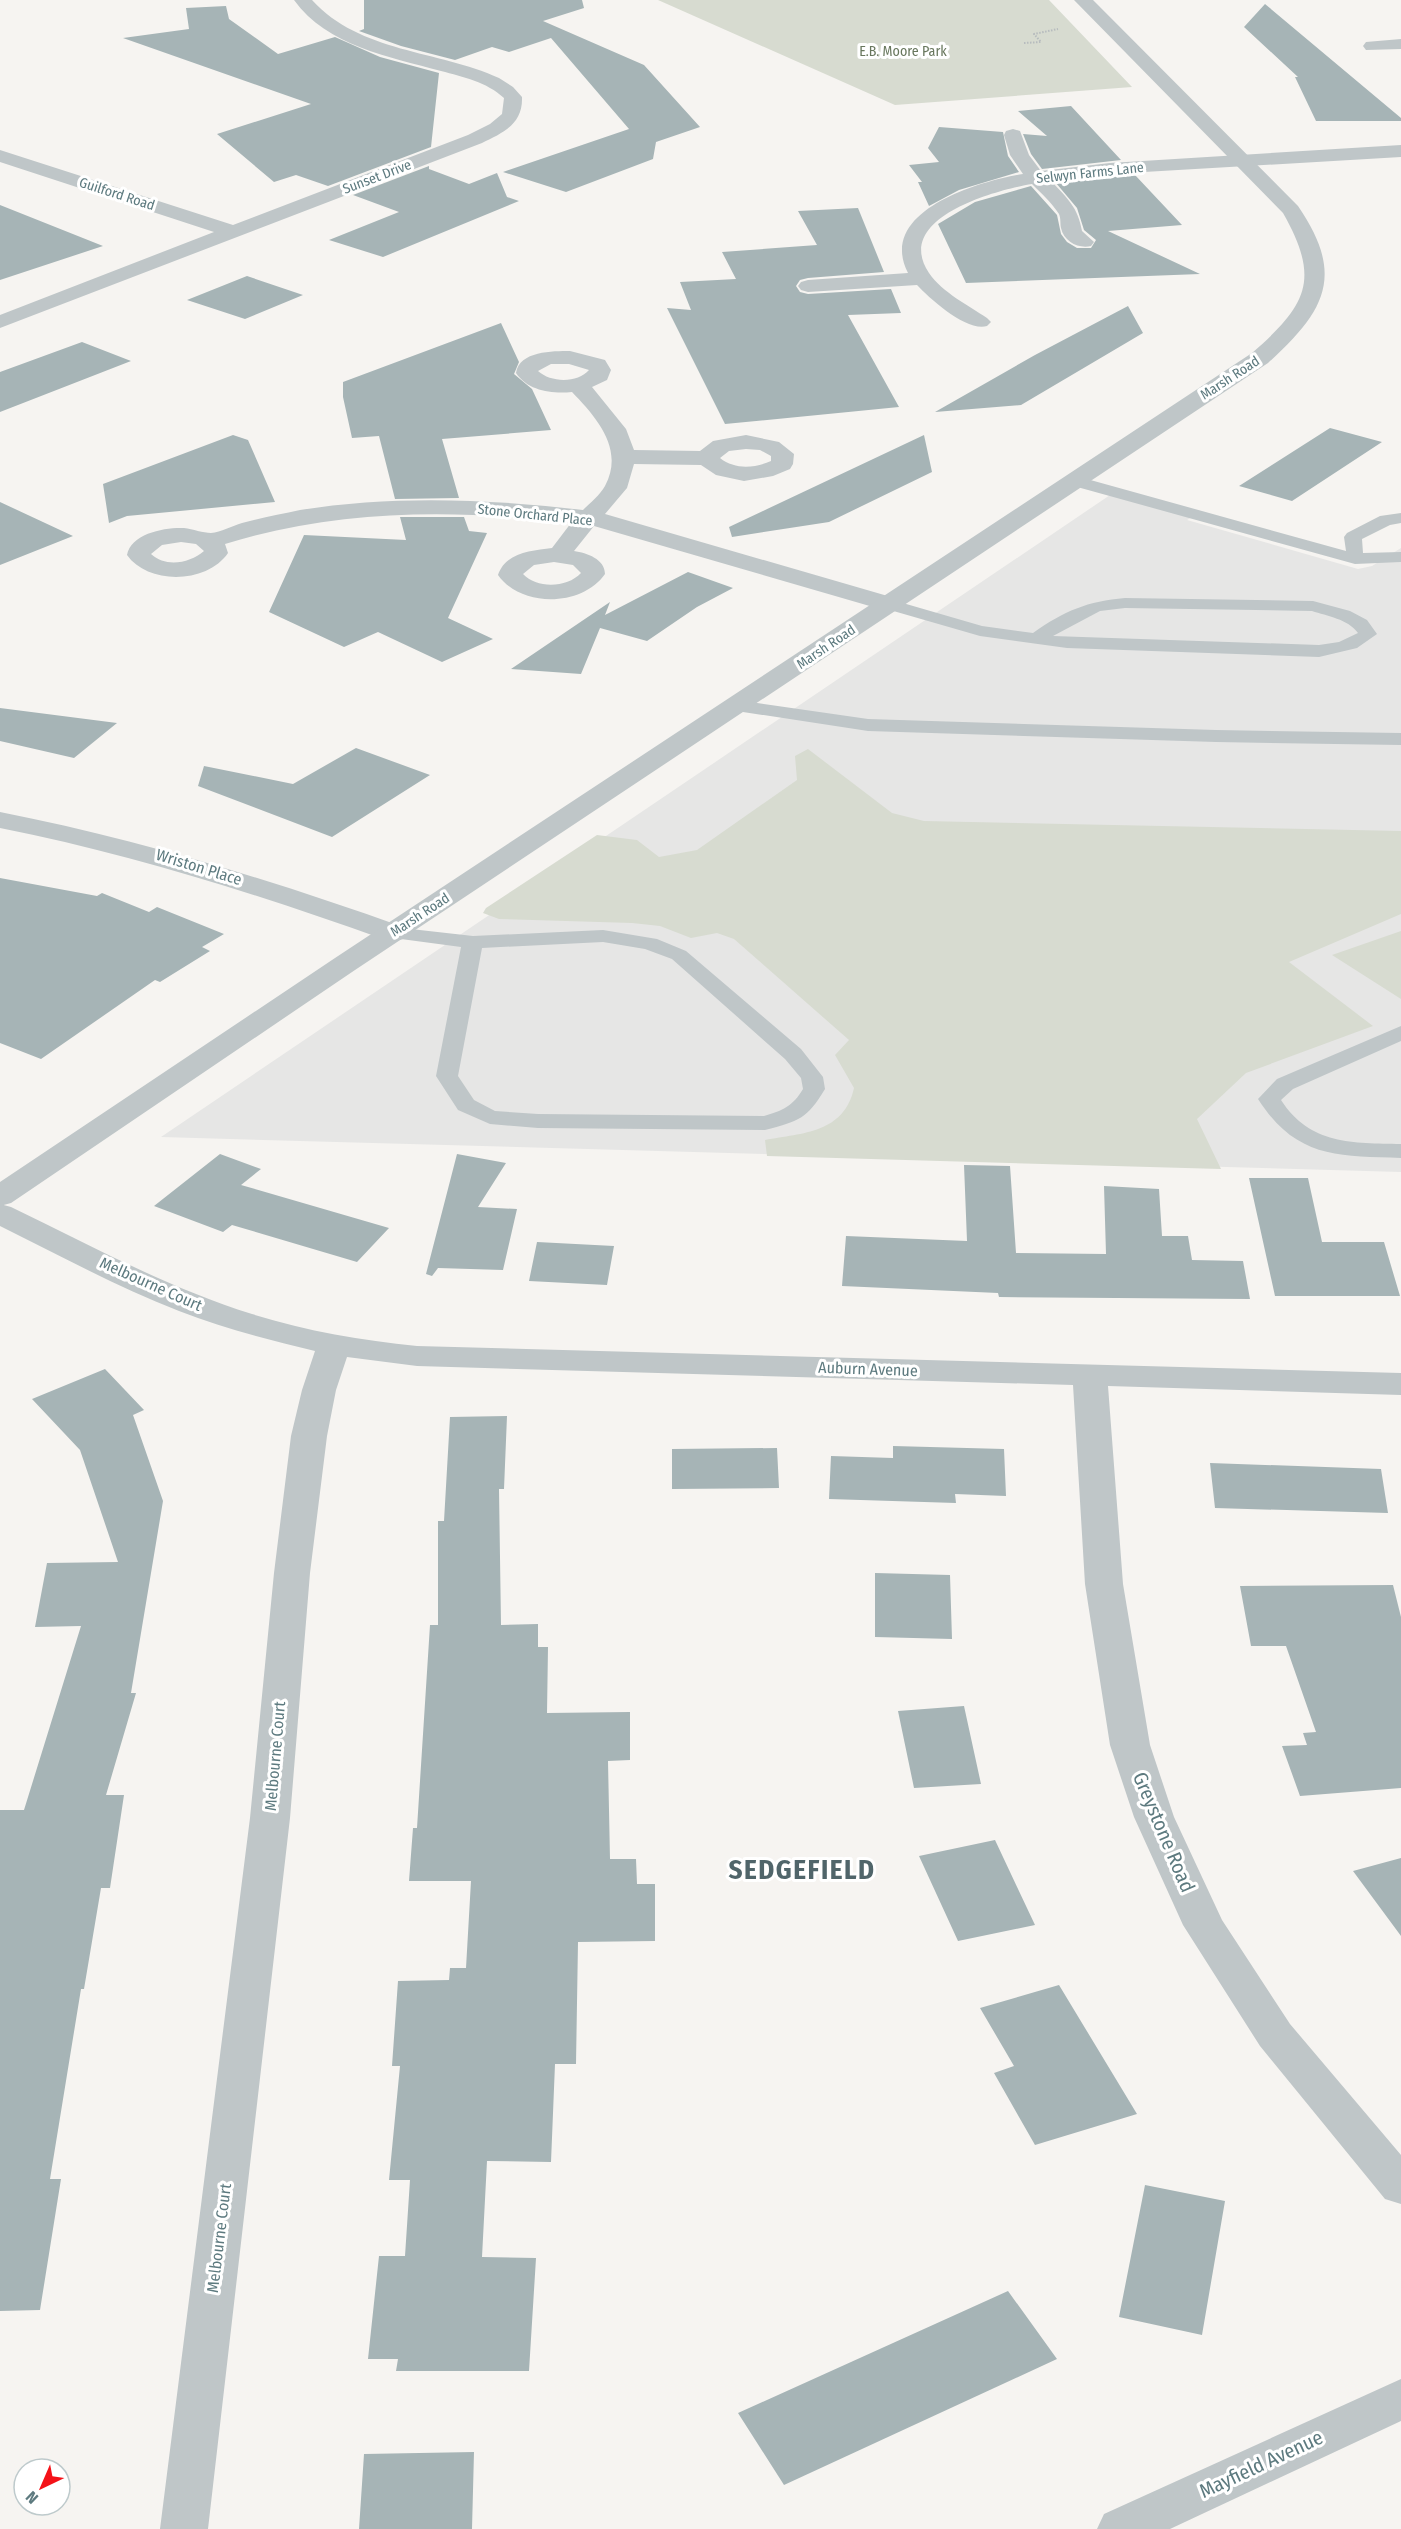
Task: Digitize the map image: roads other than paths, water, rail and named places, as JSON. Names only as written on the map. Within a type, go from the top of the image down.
[{"type":"street","name":"Sunset Drive","points":[[0,322],[475,139],[502,125],[515,109],[513,97],[493,81],[380,48],[350,36],[316,15],[303,0]]},
{"type":"street","name":"Marsh Road","points":[[0,1196],[1260,358],[1287,336],[1305,312],[1315,285],[1315,259],[1307,234],[1291,210],[1083,0]]},
{"type":"street","points":[[1372,46],[1401,44]]},
{"type":"street","points":[[1014,135],[1014,144],[1020,158],[1069,214],[1070,230],[1084,242]]},
{"type":"street","name":"Selwyn Farms Lane","points":[[980,322],[944,298],[922,278],[912,262],[910,251],[914,235],[931,215],[964,196],[999,185],[1038,177],[1401,151]]},
{"type":"street","name":"Guilford Road","points":[[0,156],[234,232]]},
{"type":"street","points":[[808,286],[922,278]]},
{"type":"street","points":[[560,555],[565,545],[618,482],[624,457],[621,438],[601,410],[576,384]]},
{"type":"street","points":[[624,457],[709,458]]},
{"type":"street","name":"Stone Orchard Place","points":[[209,541],[241,530],[284,521],[401,508],[462,508],[588,518],[889,604]]},
{"type":"street","name":"Wriston Place","points":[[0,820],[68,832],[150,852],[267,887],[393,933]]},
{"type":"street","name":"Melbourne Court","points":[[0,1214],[172,1296],[208,1310],[335,1343],[319,1389],[308,1447],[292,1573],[268,1830],[184,2529]]},
{"type":"street","name":"Auburn Avenue","points":[[335,1343],[377,1352],[417,1356],[1401,1384]]},
{"type":"street","name":"Greystone Road","points":[[1090,1376],[1104,1584],[1130,1744],[1154,1818],[1204,1925],[1275,2035],[1401,2186]]},
{"type":"street","name":"Mayfield Avenue","points":[[1121,2529],[1401,2399]]},
{"type":"lane","points":[[1076,480],[1355,559],[1401,557]]},
{"type":"lane","points":[[1355,559],[1353,537],[1386,520],[1401,518]]},
{"type":"lane","points":[[889,604],[980,631],[1036,639],[1067,643],[1319,651],[1341,648],[1358,642],[1368,634],[1361,624],[1344,615],[1313,606],[1125,603],[1096,606],[1053,627],[1036,639]]},
{"type":"lane","points":[[737,706],[868,725],[1401,739]]},
{"type":"lane","points":[[393,933],[473,942],[603,936],[650,943],[679,955],[793,1054],[812,1077],[814,1089],[803,1107],[789,1116],[765,1123],[538,1121],[490,1118],[466,1105],[447,1076],[473,942]]},
{"type":"lane","points":[[1401,1033],[1285,1084],[1269,1099],[1276,1113],[1293,1130],[1315,1142],[1344,1149],[1401,1151]]},
{"type":"district","name":"SEDGEFIELD","points":[[802,1870]]},
{"type":"park label","name":"E.B. Moore Park","points":[[903,51]]}]
